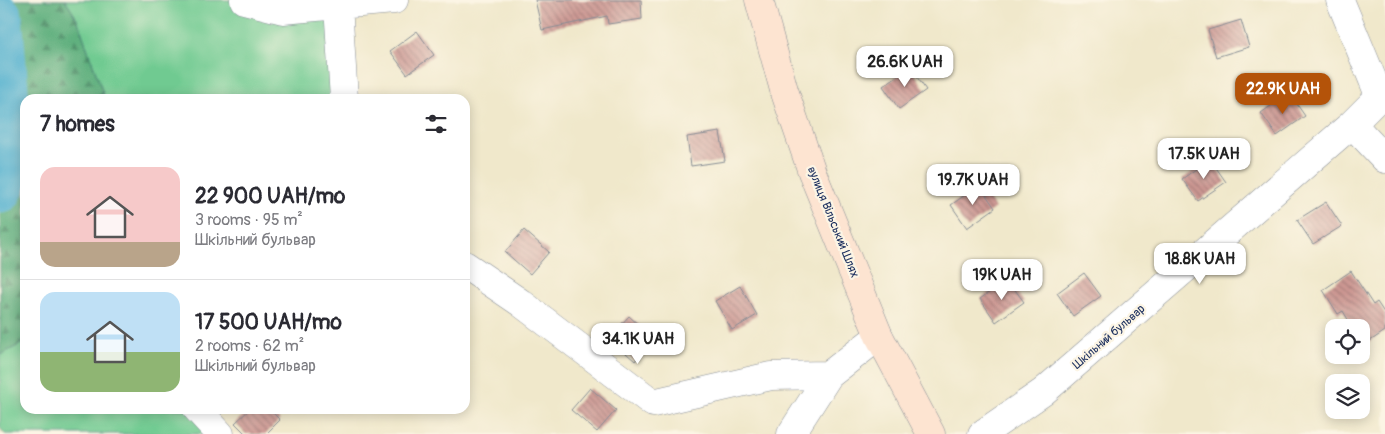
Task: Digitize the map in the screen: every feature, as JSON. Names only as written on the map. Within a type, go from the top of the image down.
[{"type":"street","points":[[244,0],[283,10],[394,0]]},
{"type":"street","name":"вулиця Вільський Шлях","points":[[759,0],[784,90],[812,172],[879,336],[930,434]]},
{"type":"street","points":[[1340,0],[1382,93]]},
{"type":"street","points":[[338,5],[344,94]]},
{"type":"street","name":"Шкільний бульвар","points":[[982,434],[1044,392],[1352,124],[1382,93]]},
{"type":"street","points":[[1352,124],[1385,159]]},
{"type":"street","points":[[470,268],[521,303],[653,403],[771,376],[829,375]]},
{"type":"street","points":[[791,434],[829,375],[879,336]]},
{"type":"street","points":[[202,414],[220,434]]},
{"type":"green space","points":[[0,0],[65,0],[77,19],[103,94],[20,94],[20,345],[0,355]]},
{"type":"green space","points":[[65,0],[244,0],[338,5],[344,94],[103,94],[77,19]]},
{"type":"green space","points":[[20,345],[20,414],[202,414],[220,434],[5,434],[0,428],[0,355]]},
{"type":"building","points":[[535,0],[641,0],[642,19],[608,24],[607,16],[542,30]]},
{"type":"building","points":[[1241,20],[1249,47],[1216,57],[1208,30]]},
{"type":"building","points":[[417,31],[434,55],[407,74],[390,51]]},
{"type":"building","points":[[910,67],[926,90],[899,109],[883,86]]},
{"type":"building","points":[[1289,93],[1305,116],[1277,136],[1261,113]]},
{"type":"building","points":[[720,132],[725,161],[691,166],[687,137]]},
{"type":"building","points":[[1210,159],[1226,182],[1198,201],[1182,179]]},
{"type":"building","points":[[979,185],[995,208],[967,228],[951,205]]},
{"type":"building","points":[[1326,202],[1342,226],[1313,244],[1297,220]]},
{"type":"building","points":[[524,230],[549,252],[530,274],[505,252]]},
{"type":"building","points":[[1351,271],[1373,305],[1377,302],[1385,314],[1385,331],[1370,341],[1370,319],[1348,319],[1343,311],[1338,314],[1323,290]]},
{"type":"building","points":[[1084,273],[1101,296],[1073,316],[1057,293]]},
{"type":"building","points":[[1007,279],[1024,302],[996,322],[980,299]]},
{"type":"building","points":[[740,286],[757,315],[732,330],[715,301]]},
{"type":"building","points":[[629,316],[654,339],[635,361],[609,338]]},
{"type":"building","points":[[590,388],[616,410],[597,432],[571,410]]},
{"type":"building","points":[[245,414],[274,414],[280,420],[266,434],[246,434],[235,423]]},
{"type":"waterway","points":[[0,17],[12,163],[0,191]]}]
